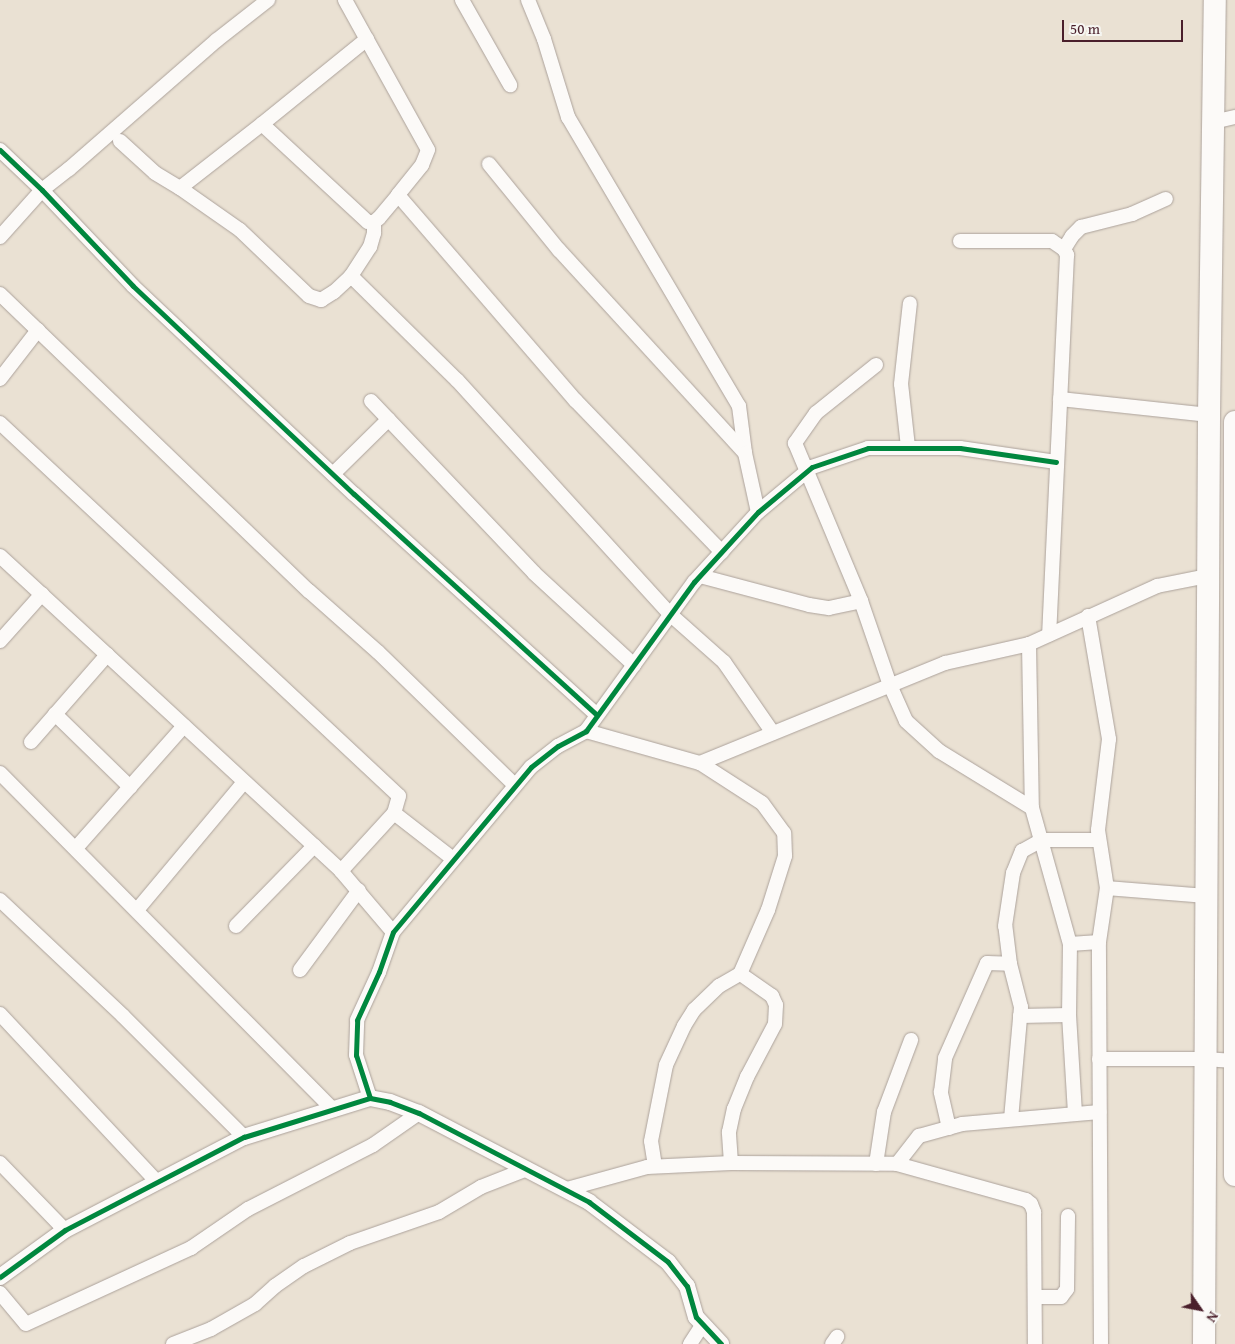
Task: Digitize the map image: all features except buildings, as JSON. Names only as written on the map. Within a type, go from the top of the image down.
[{"type":"highway","points":[[1204,1344],[1209,415],[1215,0]]},
{"type":"highway","points":[[1235,422],[1235,1175]]},
{"type":"street","points":[[0,237],[42,190],[217,40],[268,0]]},
{"type":"street","points":[[120,141],[155,173],[240,230],[310,296],[321,300],[334,292],[351,276],[370,247],[374,232],[374,222],[422,165],[428,150],[345,0]]},
{"type":"street","points":[[462,0],[510,85]]},
{"type":"street","points":[[528,0],[544,39],[568,117],[739,406],[745,453],[758,512]]},
{"type":"street","points":[[180,188],[366,39]]},
{"type":"street","points":[[1213,122],[1235,117]]},
{"type":"street","points":[[262,124],[363,219],[374,222]]},
{"type":"street","points":[[0,150],[42,190],[133,286],[333,474],[597,715]]},
{"type":"street","points":[[489,164],[559,250],[745,453]]},
{"type":"street","points":[[398,195],[576,401],[722,552]]},
{"type":"street","points":[[1064,249],[1072,236],[1081,227],[1132,214],[1166,199]]},
{"type":"street","points":[[960,242],[1052,241],[1064,249],[1066,255],[1049,635]]},
{"type":"street","points":[[351,276],[457,380],[671,615],[730,670],[773,733]]},
{"type":"street","points":[[0,294],[309,591],[378,652],[515,786]]},
{"type":"street","points":[[908,447],[901,384],[910,303]]},
{"type":"street","points":[[0,379],[38,330]]},
{"type":"street","points":[[876,365],[821,408],[794,443],[861,601],[890,685],[906,721],[939,751],[1032,808]]},
{"type":"street","points":[[1060,399],[1209,415]]},
{"type":"street","points":[[371,401],[462,499],[534,572],[634,665]]},
{"type":"street","points":[[333,474],[389,419]]},
{"type":"street","points":[[0,422],[399,796],[394,813],[341,871]]},
{"type":"street","points":[[370,1098],[356,1055],[357,1020],[380,972],[393,932],[530,767],[558,746],[586,731],[700,576],[758,512],[812,467],[868,448],[960,448],[1056,462]]},
{"type":"street","points":[[0,556],[341,871],[393,932]]},
{"type":"street","points":[[700,576],[809,605],[829,608],[861,601]]},
{"type":"street","points":[[700,763],[945,663],[1029,644],[1157,586],[1208,576]]},
{"type":"street","points":[[0,641],[42,594]]},
{"type":"street","points":[[1088,616],[1109,738],[1098,840],[1107,888],[1099,942],[1101,1344]]},
{"type":"street","points":[[1029,644],[1032,808],[1070,944],[1069,1015],[1075,1114]]},
{"type":"street","points":[[31,742],[107,655]]},
{"type":"street","points":[[55,714],[130,787]]},
{"type":"street","points":[[76,848],[184,726]]},
{"type":"street","points":[[586,731],[700,763],[762,804],[784,833],[785,856],[768,910],[740,974],[719,986],[694,1010],[684,1026],[666,1065],[651,1141],[655,1166]]},
{"type":"street","points":[[0,773],[333,1110]]},
{"type":"street","points":[[137,910],[244,782]]},
{"type":"street","points":[[394,813],[454,858]]},
{"type":"street","points":[[1011,1119],[1020,1016],[1019,994],[1010,964],[1005,926],[1013,873],[1022,851],[1042,840],[1098,840]]},
{"type":"street","points":[[236,926],[314,846]]},
{"type":"street","points":[[1107,888],[1206,896]]},
{"type":"street","points":[[300,970],[359,890]]},
{"type":"street","points":[[0,900],[123,1016],[244,1137]]},
{"type":"street","points":[[1070,944],[1099,942]]},
{"type":"street","points":[[949,1128],[941,1092],[945,1058],[987,964],[1010,964]]},
{"type":"street","points":[[731,1163],[729,1132],[734,1109],[747,1077],[775,1024],[776,1005],[772,996],[740,974]]},
{"type":"street","points":[[0,1014],[157,1182]]},
{"type":"street","points":[[1020,1016],[1069,1015]]},
{"type":"street","points":[[876,1164],[884,1112],[911,1040]]},
{"type":"street","points":[[1099,1058],[1205,1059],[1234,1062]]},
{"type":"street","points":[[0,1277],[65,1230],[244,1137],[370,1098],[390,1102],[419,1113],[589,1202],[668,1262],[687,1286],[696,1317],[721,1344]]},
{"type":"street","points":[[897,1164],[919,1136],[962,1124],[1099,1112]]},
{"type":"street","points":[[0,1293],[26,1324],[191,1248],[248,1209],[373,1145],[419,1113]]},
{"type":"street","points":[[0,1163],[65,1230]]},
{"type":"street","points":[[567,1189],[647,1166],[731,1163],[897,1164],[1026,1200],[1032,1204],[1034,1212],[1035,1344]]},
{"type":"street","points":[[173,1344],[212,1329],[255,1304],[275,1286],[304,1266],[350,1243],[438,1212],[481,1188],[526,1169]]},
{"type":"street","points":[[1035,1297],[1061,1297],[1065,1293],[1068,1216]]},
{"type":"street","points":[[690,1344],[702,1324]]},
{"type":"cycle path","points":[[0,150],[42,190],[133,286],[354,494],[597,715]]},
{"type":"cycle path","points":[[370,1098],[356,1055],[357,1020],[379,972],[393,932],[531,767],[558,746],[586,731],[694,582],[758,512],[812,467],[868,448],[960,448],[1056,462]]},
{"type":"cycle path","points":[[0,1277],[65,1230],[244,1137],[370,1098],[390,1102],[419,1113],[589,1202],[668,1262],[687,1286],[696,1317],[721,1344]]}]
